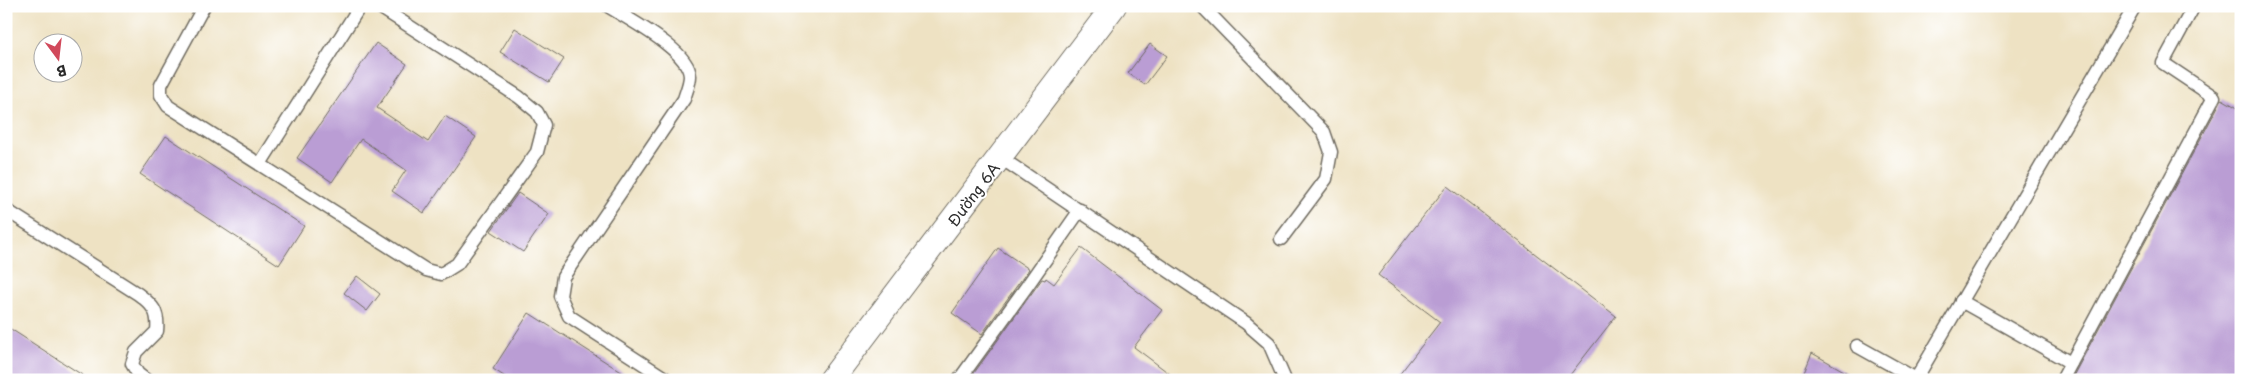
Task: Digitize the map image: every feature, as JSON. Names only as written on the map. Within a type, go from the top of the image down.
[{"type":"street","name":"Đường 6A","points":[[831,380],[1114,6]]},
{"type":"lane","points":[[204,6],[161,85],[161,95],[168,106],[426,270],[441,274],[457,264],[537,152],[544,125],[537,112],[519,97],[378,6]]},
{"type":"lane","points":[[260,164],[360,6]]},
{"type":"lane","points":[[608,6],[667,44],[685,60],[690,76],[684,99],[563,277],[560,296],[569,316],[668,380]]},
{"type":"lane","points":[[1202,6],[1324,132],[1331,152],[1326,179],[1281,239]]},
{"type":"lane","points":[[1857,346],[1917,379],[2135,6]]},
{"type":"lane","points":[[2062,380],[2214,97],[2163,64],[2194,6]]},
{"type":"lane","points":[[1000,158],[1246,323],[1269,343],[1285,380]]},
{"type":"lane","points":[[6,210],[138,294],[155,309],[158,331],[136,352],[132,364],[138,374],[146,380]]},
{"type":"lane","points":[[959,380],[1080,210]]},
{"type":"lane","points":[[1962,301],[2071,363]]},
{"type":"building","points":[[515,28],[564,59],[549,82],[500,52]]},
{"type":"building","points":[[376,43],[407,64],[377,108],[428,142],[445,116],[476,137],[424,213],[392,191],[406,170],[361,139],[332,182],[297,158]]},
{"type":"building","points":[[1150,44],[1167,56],[1145,85],[1128,73]]},
{"type":"building","points":[[2222,99],[2241,110],[2241,380],[2071,380]]},
{"type":"building","points":[[166,136],[304,226],[279,265],[140,174]]},
{"type":"building","points":[[1447,186],[1616,316],[1566,380],[1395,380],[1440,322],[1378,275]]},
{"type":"building","points":[[518,193],[549,214],[523,252],[491,231]]},
{"type":"building","points":[[998,248],[1029,269],[982,334],[952,313]]},
{"type":"building","points":[[1081,248],[1162,310],[1134,347],[1178,380],[969,380],[1042,279],[1045,280],[1046,278],[1054,284]]},
{"type":"building","points":[[357,276],[380,294],[367,311],[344,293]]},
{"type":"building","points":[[529,313],[634,380],[510,380],[493,369]]},
{"type":"building","points":[[6,326],[90,380],[6,380]]},
{"type":"building","points":[[1812,353],[1860,380],[1801,380]]}]
